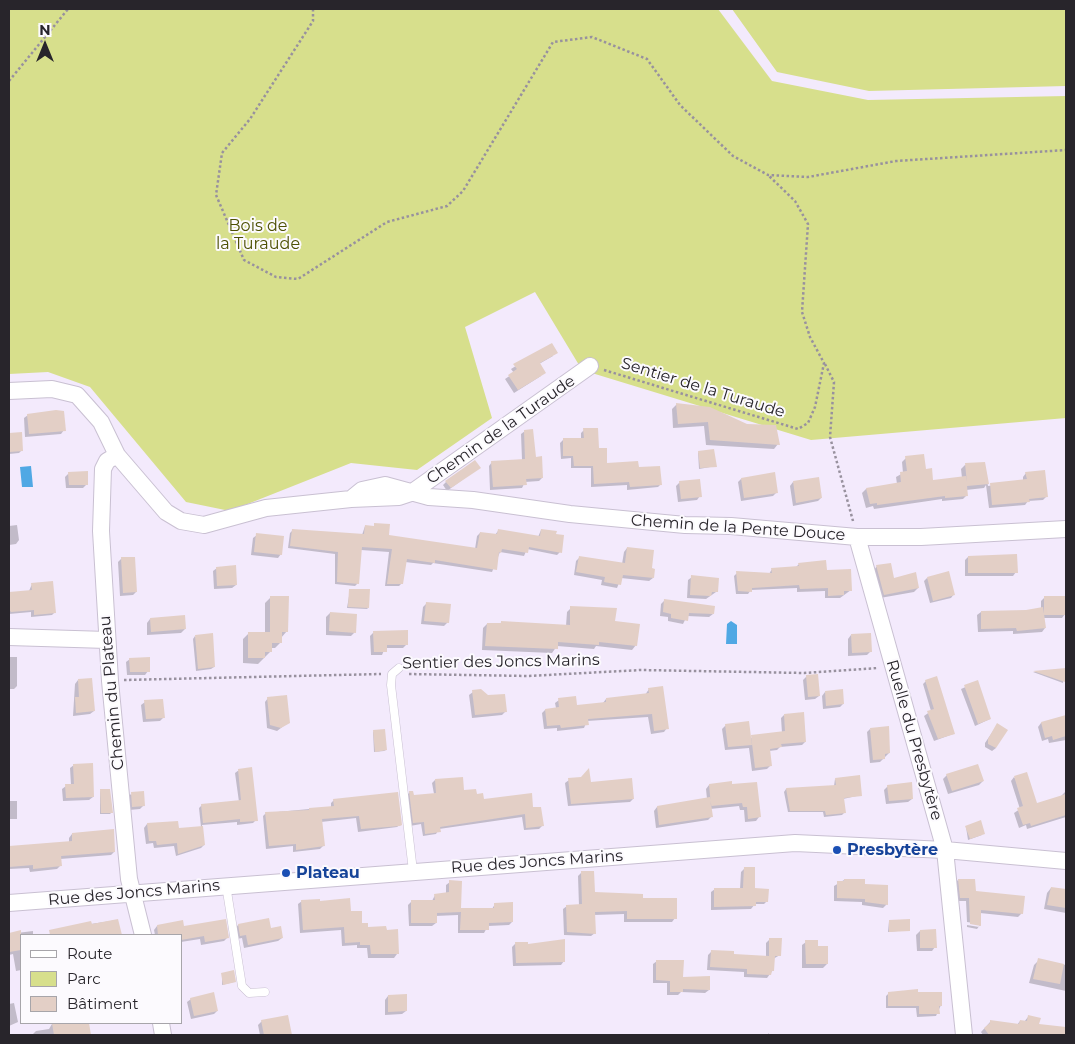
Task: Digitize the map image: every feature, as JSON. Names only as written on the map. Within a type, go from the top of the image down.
[{"type":"street","name":"Chemin de la Turaude","points":[[9,391],[52,389],[78,395],[100,422],[117,455],[166,512],[181,521],[195,524],[218,523],[266,508],[351,499],[399,498],[411,493],[590,366]]},
{"type":"street","name":"Chemin du Plateau","points":[[117,455],[107,461],[104,469],[101,531],[110,681],[132,893],[143,934]]},
{"type":"street","name":"Chemin de la Pente Douce","points":[[411,493],[429,498],[473,500],[570,514],[675,524],[731,526],[857,537],[921,537],[1066,529]]},
{"type":"street","name":"Ruelle du Presbytère","points":[[857,537],[945,850],[964,1035]]},
{"type":"street","points":[[9,637],[107,640]]},
{"type":"street","name":"Rue des Joncs Marins","points":[[9,903],[795,843],[945,850],[1066,861]]},
{"type":"lane","points":[[399,668],[392,674],[390,685],[413,871]]},
{"type":"lane","points":[[226,885],[242,986],[249,993],[265,992]]},
{"type":"path","points":[[9,81],[68,9]]},
{"type":"path","points":[[313,9],[313,21],[250,118],[222,153],[216,195],[244,260],[276,277],[298,279],[387,222],[447,206],[463,191],[553,42],[592,38],[647,59],[680,105],[733,156],[768,175],[795,201],[808,224],[802,312],[810,337],[834,382],[830,437],[857,537]]},
{"type":"path","points":[[768,175],[808,177],[896,160],[1066,150]]},
{"type":"path","name":"Sentier de la Turaude","points":[[590,366],[798,429],[808,423],[815,407],[824,363]]},
{"type":"path","name":"Sentier des Joncs Marins","points":[[110,681],[392,674],[528,676],[641,670],[804,673],[893,666]]},
{"type":"green space","name":"Bois de la Turaude","points":[[9,9],[718,9],[772,81],[868,100],[1066,96],[1066,418],[811,440],[582,370],[535,292],[465,327],[492,418],[417,470],[351,463],[230,511],[186,502],[90,387],[48,372],[9,374]]},
{"type":"green space","points":[[732,9],[1066,9],[1066,86],[869,91],[777,72]]},
{"type":"water","points":[[31,466],[33,487],[22,487],[20,467]]},
{"type":"water","points":[[731,621],[737,625],[737,644],[726,644],[727,624]]},
{"type":"building","points":[[552,343],[558,353],[540,363],[546,373],[518,390],[508,375],[517,369],[513,364]]},
{"type":"building","points":[[676,403],[710,407],[747,424],[776,425],[780,445],[710,440],[708,422],[678,424]]},
{"type":"building","points":[[56,410],[64,411],[66,431],[29,434],[27,414]]},
{"type":"building","points":[[583,428],[598,428],[599,448],[607,448],[607,463],[638,461],[639,467],[660,466],[662,485],[630,487],[629,482],[594,484],[593,466],[574,466],[573,456],[563,456],[563,438],[584,438]]},
{"type":"building","points":[[533,429],[536,457],[542,456],[543,478],[526,479],[527,485],[493,487],[491,461],[525,459],[524,430]]},
{"type":"building","points":[[22,432],[23,451],[9,452],[9,433]]},
{"type":"building","points":[[714,449],[717,467],[700,468],[698,451]]},
{"type":"building","points":[[924,454],[926,469],[932,468],[933,480],[966,476],[967,483],[965,463],[985,462],[989,484],[967,486],[968,496],[945,498],[945,496],[877,505],[877,503],[870,504],[866,488],[901,482],[900,472],[907,471],[905,456]]},
{"type":"building","points":[[475,460],[481,468],[451,488],[445,481]]},
{"type":"building","points":[[1045,470],[1048,497],[1029,499],[1030,502],[992,505],[990,483],[1027,479],[1025,472]]},
{"type":"building","points":[[88,471],[88,485],[69,485],[68,472]]},
{"type":"building","points":[[775,472],[778,493],[744,498],[741,478]]},
{"type":"building","points":[[819,477],[822,498],[796,503],[793,481]]},
{"type":"building","points":[[700,479],[702,497],[681,499],[679,481]]},
{"type":"building","points":[[374,523],[390,524],[389,535],[477,548],[480,532],[497,534],[498,529],[540,536],[541,529],[557,531],[556,534],[564,535],[562,553],[529,547],[528,553],[502,549],[501,553],[499,552],[497,570],[435,560],[435,563],[407,559],[403,584],[387,584],[392,549],[362,547],[359,584],[337,582],[338,552],[290,546],[292,529],[364,534],[365,525],[374,526]]},
{"type":"building","points":[[256,533],[284,536],[282,555],[254,552]]},
{"type":"building","points":[[627,547],[654,550],[652,568],[655,569],[654,578],[623,575],[621,585],[604,582],[605,577],[576,572],[579,556],[625,563]]},
{"type":"building","points":[[1017,554],[1018,573],[968,573],[968,556]]},
{"type":"building","points":[[121,557],[135,557],[137,592],[123,593]]},
{"type":"building","points":[[826,560],[827,570],[851,569],[852,591],[844,591],[844,595],[828,596],[828,588],[800,589],[799,585],[752,588],[752,592],[738,591],[736,571],[772,573],[771,568],[799,566],[798,563]]},
{"type":"building","points":[[891,563],[894,578],[916,572],[919,588],[884,595],[876,565]]},
{"type":"building","points":[[236,565],[237,585],[217,586],[216,567]]},
{"type":"building","points":[[949,571],[955,595],[933,601],[927,577]]},
{"type":"building","points":[[691,575],[719,578],[718,592],[712,592],[711,596],[690,595]]},
{"type":"building","points":[[53,581],[56,613],[34,615],[34,610],[11,612],[9,609],[9,592],[32,590],[31,583]]},
{"type":"building","points":[[349,589],[370,589],[369,608],[348,607]]},
{"type":"building","points":[[270,596],[289,596],[288,632],[282,632],[282,643],[272,643],[272,652],[265,652],[265,658],[248,658],[248,632],[270,632]]},
{"type":"building","points":[[1044,596],[1066,596],[1066,615],[1044,615]]},
{"type":"building","points":[[664,599],[715,606],[714,614],[689,613],[688,621],[671,618],[671,614],[663,612]]},
{"type":"building","points":[[426,602],[451,604],[449,623],[424,621]]},
{"type":"building","points":[[570,606],[617,608],[615,621],[640,624],[637,646],[599,642],[599,645],[558,642],[558,649],[485,646],[487,623],[501,623],[501,621],[570,625]]},
{"type":"building","points":[[1043,607],[1046,628],[1017,631],[1016,628],[981,629],[981,611],[1026,610]]},
{"type":"building","points":[[330,612],[357,614],[356,633],[329,631]]},
{"type":"building","points":[[185,615],[186,629],[151,632],[150,618]]},
{"type":"building","points":[[408,630],[408,645],[387,645],[387,652],[374,652],[373,631]]},
{"type":"building","points":[[213,633],[215,667],[198,669],[195,635]]},
{"type":"building","points":[[871,633],[872,652],[852,653],[851,634]]},
{"type":"building","points":[[150,657],[150,672],[130,672],[129,658]]},
{"type":"building","points":[[1066,668],[1065,682],[1033,671]]},
{"type":"building","points":[[818,674],[820,696],[808,697],[806,675]]},
{"type":"building","points":[[937,676],[955,734],[938,739],[927,711],[934,709],[925,680]]},
{"type":"building","points":[[92,678],[95,711],[76,713],[75,697],[79,697],[78,679]]},
{"type":"building","points":[[978,680],[991,719],[978,724],[964,685]]},
{"type":"building","points":[[663,686],[669,729],[654,731],[652,714],[588,719],[589,725],[561,728],[560,725],[547,726],[545,709],[559,707],[558,698],[576,696],[577,705],[606,702],[606,698],[649,693],[648,688]]},
{"type":"building","points":[[481,689],[488,695],[505,694],[507,712],[475,715],[472,690]]},
{"type":"building","points":[[843,689],[844,704],[826,706],[825,691]]},
{"type":"building","points":[[287,695],[290,723],[281,728],[270,725],[267,697]]},
{"type":"building","points":[[163,699],[165,718],[146,719],[144,700]]},
{"type":"building","points":[[804,712],[806,742],[781,744],[782,747],[770,749],[772,766],[755,768],[751,735],[785,731],[784,714]]},
{"type":"building","points":[[1066,715],[1066,736],[1053,740],[1052,736],[1045,738],[1041,722]]},
{"type":"building","points":[[749,721],[752,745],[728,747],[725,724]]},
{"type":"building","points":[[997,723],[1008,730],[996,748],[988,744],[988,739]]},
{"type":"building","points":[[889,726],[890,753],[885,754],[885,759],[873,760],[870,728]]},
{"type":"building","points":[[385,729],[387,750],[375,752],[373,730]]},
{"type":"building","points":[[93,763],[94,797],[66,798],[65,784],[74,784],[73,764]]},
{"type":"building","points":[[978,764],[984,781],[952,791],[946,774]]},
{"type":"building","points":[[252,767],[258,821],[240,822],[240,819],[203,823],[201,804],[241,800],[238,769]]},
{"type":"building","points":[[589,768],[591,782],[632,778],[634,799],[571,804],[568,778],[581,777]]},
{"type":"building","points":[[1027,772],[1037,803],[1066,794],[1066,815],[1031,826],[1030,823],[1023,825],[1017,808],[1023,806],[1014,776]]},
{"type":"building","points":[[860,775],[862,796],[844,798],[846,813],[826,815],[825,811],[790,811],[786,788],[836,785],[835,778]]},
{"type":"building","points":[[463,777],[464,790],[476,789],[477,794],[483,793],[484,799],[532,793],[533,807],[541,807],[544,826],[526,828],[525,814],[440,827],[441,832],[425,834],[424,822],[413,823],[409,791],[413,791],[414,795],[436,793],[435,779]]},
{"type":"building","points":[[732,781],[732,784],[757,782],[761,817],[748,819],[747,807],[743,807],[742,803],[711,806],[709,784]]},
{"type":"building","points":[[912,782],[913,799],[889,801],[887,785]]},
{"type":"building","points":[[100,789],[110,789],[113,813],[101,813]]},
{"type":"building","points":[[144,791],[145,806],[132,807],[131,792]]},
{"type":"building","points":[[398,792],[402,825],[400,826],[361,829],[359,816],[322,819],[325,846],[296,850],[296,844],[269,846],[265,812],[309,810],[309,808],[334,806],[333,799]]},
{"type":"building","points":[[710,797],[713,817],[659,825],[657,806]]},
{"type":"building","points":[[981,820],[985,834],[970,839],[965,826]]},
{"type":"building","points":[[178,821],[179,828],[203,826],[205,845],[178,854],[177,843],[157,845],[156,841],[149,841],[147,823]]},
{"type":"building","points":[[114,829],[115,852],[61,856],[62,866],[33,869],[33,865],[9,867],[9,846],[72,841],[72,833]]},
{"type":"building","points":[[744,867],[755,867],[755,888],[769,889],[768,902],[756,902],[756,906],[714,907],[714,888],[743,888]]},
{"type":"building","points":[[581,871],[594,871],[595,892],[643,894],[643,898],[677,898],[677,919],[627,919],[627,911],[595,912],[596,934],[567,932],[566,905],[582,904]]},
{"type":"building","points":[[844,879],[865,879],[865,884],[888,885],[888,905],[865,902],[865,899],[837,898],[837,881],[844,881]]},
{"type":"building","points":[[958,879],[975,879],[976,891],[1025,896],[1023,914],[981,910],[981,926],[970,924],[969,898],[960,898]]},
{"type":"building","points":[[449,880],[462,881],[461,908],[494,908],[494,903],[513,902],[513,922],[489,923],[489,930],[460,930],[461,912],[437,913],[437,923],[411,923],[411,900],[435,900],[434,894],[449,892]]},
{"type":"building","points":[[1051,887],[1066,889],[1066,908],[1047,905]]},
{"type":"building","points":[[350,898],[351,911],[362,911],[362,923],[368,923],[368,927],[386,926],[387,930],[398,929],[399,954],[371,954],[370,945],[360,945],[360,942],[345,943],[344,927],[303,930],[301,900],[320,899],[320,901]]},
{"type":"building","points":[[269,918],[271,928],[281,926],[283,938],[248,945],[246,935],[240,936],[238,924]]},
{"type":"building","points":[[118,919],[122,934],[50,934],[49,930],[91,921],[92,924]]},
{"type":"building","points":[[226,919],[229,938],[205,942],[204,936],[182,940],[182,934],[158,934],[157,925],[183,920],[184,926]]},
{"type":"building","points":[[910,919],[910,931],[889,932],[889,920]]},
{"type":"building","points":[[936,929],[937,948],[920,948],[920,930]]},
{"type":"building","points":[[21,930],[20,950],[9,952],[9,933]]},
{"type":"building","points":[[769,938],[782,938],[781,956],[775,956],[774,971],[772,971],[771,975],[747,974],[747,969],[710,967],[711,950],[734,951],[734,954],[769,956]]},
{"type":"building","points":[[565,939],[565,962],[516,963],[515,942],[528,942],[528,944]]},
{"type":"building","points":[[805,940],[818,940],[818,946],[828,946],[828,964],[806,964]]},
{"type":"building","points":[[1038,958],[1064,964],[1060,984],[1033,979]]},
{"type":"building","points":[[656,960],[684,960],[683,977],[710,976],[710,990],[683,989],[683,992],[670,992],[670,981],[656,980]]},
{"type":"building","points":[[234,970],[236,982],[223,985],[221,973]]},
{"type":"building","points":[[918,989],[918,992],[942,992],[942,1006],[939,1006],[940,1014],[919,1014],[919,1006],[888,1006],[888,992]]},
{"type":"building","points":[[214,992],[218,1011],[194,1016],[190,998]]},
{"type":"building","points":[[407,994],[407,1011],[388,1012],[388,995]]},
{"type":"building","points":[[288,1015],[292,1035],[264,1035],[261,1020]]},
{"type":"building","points":[[1028,1015],[1041,1018],[1039,1024],[1066,1027],[1066,1035],[989,1035],[984,1028],[990,1023],[990,1020],[1019,1024],[1020,1020],[1027,1021]]},
{"type":"building","points":[[52,1024],[89,1024],[91,1035],[54,1035]]},
{"type":"place","name":"Presbytère","points":[[837,850]]},
{"type":"place","name":"Plateau","points":[[286,873]]}]
